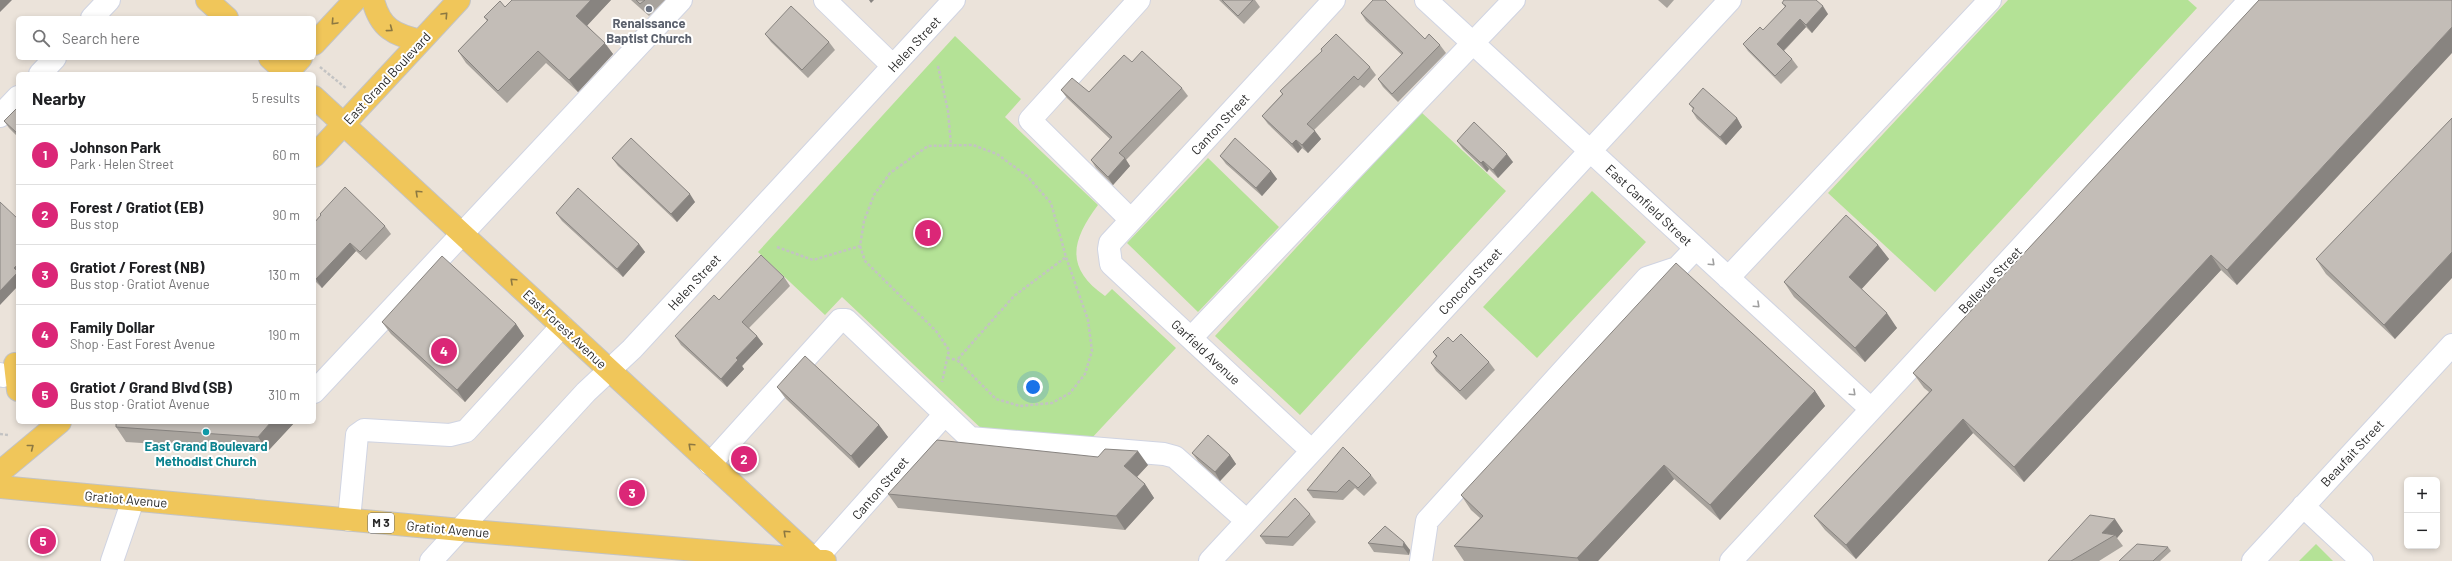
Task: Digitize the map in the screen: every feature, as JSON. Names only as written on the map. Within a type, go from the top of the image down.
[{"type":"main road","points":[[207,0],[225,16]]},
{"type":"main road","points":[[316,42],[355,0]]},
{"type":"main road","points":[[373,0],[376,10],[386,28],[402,37],[421,41]]},
{"type":"main road","name":"East Grand Boulevard","points":[[316,154],[459,0]]},
{"type":"main road","points":[[275,60],[296,69]]},
{"type":"main road","name":"East Forest Avenue","points":[[316,99],[710,464],[817,561]]},
{"type":"main road","points":[[0,472],[57,424]]},
{"type":"main road","name":"Gratiot Avenue","points":[[0,487],[349,520],[817,561]]},
{"type":"street","points":[[94,16],[109,0]]},
{"type":"street","points":[[316,390],[463,235],[681,0]]},
{"type":"street","points":[[825,0],[893,66]]},
{"type":"street","name":"Helen Street","points":[[430,561],[586,392],[610,371],[954,0]]},
{"type":"street","points":[[1131,220],[1030,120],[1139,0]]},
{"type":"street","name":"Canton Street","points":[[1109,249],[1110,243],[1334,0]]},
{"type":"street","name":"East Canfield Street","points":[[1426,0],[1871,409]]},
{"type":"street","points":[[1191,338],[1474,44],[1514,0]]},
{"type":"street","name":"Concord Street","points":[[1210,561],[1730,0]]},
{"type":"street","points":[[1728,278],[1990,0]]},
{"type":"street","name":"Bellevue Street","points":[[1731,561],[2250,0]]},
{"type":"street","points":[[42,72],[53,60]]},
{"type":"street","points":[[0,116],[16,99]]},
{"type":"street","points":[[1421,561],[1427,522],[1647,278],[1677,268],[1696,248]]},
{"type":"street","name":"Garfield Avenue","points":[[1109,249],[1111,264],[1312,451]]},
{"type":"street","points":[[710,464],[840,320],[846,320],[970,438],[1164,454],[1175,457],[1247,521]]},
{"type":"street","points":[[349,520],[358,436],[364,430],[450,435],[466,431],[562,326]]},
{"type":"street","name":"Beaufait Street","points":[[2253,561],[2452,345]]},
{"type":"street","name":"Canton Street","points":[[817,561],[945,414]]},
{"type":"street","points":[[112,561],[133,500]]},
{"type":"street","points":[[2303,506],[2362,561]]},
{"type":"path","points":[[938,66],[948,111],[951,145]]},
{"type":"path","points":[[316,78],[352,94]]},
{"type":"path","points":[[941,385],[947,358],[949,350],[936,331],[865,261],[860,246],[864,221],[874,195],[890,173],[928,146],[973,145],[996,154],[1027,176],[1051,203],[1066,257],[1088,320],[1092,351],[1085,374],[1070,393],[1052,403],[1020,406],[996,399],[957,360],[947,358]]},
{"type":"path","points":[[777,247],[813,260],[860,246]]},
{"type":"path","points":[[957,360],[1014,296],[1066,257]]},
{"type":"path","points":[[0,434],[8,435]]},
{"type":"green space","points":[[2008,0],[2188,0],[2197,8],[1935,292],[1828,193]]},
{"type":"green space","points":[[955,36],[1021,99],[1005,117],[1098,205],[1082,230],[1078,242],[1076,254],[1078,264],[1083,275],[1092,286],[1105,296],[1112,289],[1176,348],[1090,440],[985,432],[842,297],[825,315],[758,252]]},
{"type":"green space","points":[[1421,112],[1506,191],[1300,415],[1215,336]]},
{"type":"green space","points":[[1208,158],[1279,227],[1198,312],[1127,243]]},
{"type":"green space","points":[[1592,191],[1646,242],[1537,358],[1483,307]]},
{"type":"green space","points":[[2316,544],[2333,561],[2299,561]]},
{"type":"building","points":[[512,0],[591,0],[576,16],[605,43],[569,80],[538,51],[498,91],[458,51],[488,20],[484,17],[500,1],[505,7]]},
{"type":"building","points":[[636,0],[645,0],[640,4]]},
{"type":"building","points":[[1222,0],[1253,0],[1238,16]]},
{"type":"building","points":[[1373,0],[1385,0],[1425,39],[1429,34],[1440,45],[1392,94],[1378,79],[1403,53],[1361,13]]},
{"type":"building","points":[[1784,0],[1816,0],[1823,6],[1806,25],[1800,19],[1777,44],[1792,59],[1775,76],[1743,44],[1760,27],[1763,30],[1786,6],[1782,3]]},
{"type":"building","points":[[2259,0],[2452,0],[2452,27],[2227,270],[2211,255],[2014,467],[1963,419],[1846,545],[1814,516],[1932,390],[1913,373]]},
{"type":"building","points":[[791,6],[829,42],[802,70],[765,34]]},
{"type":"building","points":[[1336,34],[1370,67],[1358,80],[1354,76],[1307,124],[1315,131],[1302,145],[1296,140],[1292,144],[1262,116],[1283,94],[1280,91],[1322,51],[1321,49]]},
{"type":"building","points":[[1142,51],[1182,88],[1119,153],[1125,158],[1108,177],[1091,160],[1112,137],[1061,90],[1072,78],[1089,92],[1124,55],[1132,62]]},
{"type":"building","points":[[1703,88],[1737,118],[1720,137],[1692,111],[1694,108],[1689,104]]},
{"type":"building","points":[[16,109],[16,132],[4,121]]},
{"type":"building","points":[[2452,118],[2452,252],[2384,325],[2316,259]]},
{"type":"building","points":[[1474,122],[1507,154],[1493,170],[1483,161],[1481,163],[1457,141]]},
{"type":"building","points":[[631,138],[690,194],[671,214],[612,158]]},
{"type":"building","points":[[1235,138],[1271,171],[1256,188],[1220,156]]},
{"type":"building","points":[[345,187],[385,226],[360,252],[350,243],[316,279],[316,221],[321,215],[320,214]]},
{"type":"building","points":[[578,188],[639,244],[617,269],[556,213]]},
{"type":"building","points":[[0,202],[16,217],[16,266],[14,268],[16,270],[16,274],[0,291]]},
{"type":"building","points":[[1846,215],[1878,245],[1849,277],[1887,313],[1855,348],[1784,282]]},
{"type":"building","points":[[761,255],[784,277],[742,322],[757,336],[736,358],[738,360],[721,379],[675,336],[714,295],[719,300]]},
{"type":"building","points":[[442,256],[516,324],[457,390],[382,322]]},
{"type":"building","points":[[1676,263],[1815,391],[1710,505],[1664,465],[1577,558],[1454,546],[1483,516],[1461,495]]},
{"type":"building","points":[[1461,334],[1489,362],[1460,391],[1431,363],[1437,356],[1433,352],[1448,337],[1453,342]]},
{"type":"building","points":[[805,356],[879,425],[851,456],[777,387]]},
{"type":"building","points":[[116,424],[269,424],[258,437],[116,427]]},
{"type":"building","points":[[1208,435],[1230,455],[1215,472],[1192,453]]},
{"type":"building","points":[[937,440],[1098,457],[1105,449],[1138,451],[1124,466],[1145,484],[1116,516],[888,494]]},
{"type":"building","points":[[1343,447],[1371,475],[1358,488],[1349,480],[1337,492],[1307,490]]},
{"type":"building","points":[[1295,498],[1310,514],[1288,537],[1260,536]]},
{"type":"building","points":[[2090,515],[2115,519],[2102,533],[2115,535],[2071,561],[2048,561]]},
{"type":"building","points":[[1385,526],[1404,542],[1403,547],[1368,543]]},
{"type":"building","points":[[2137,544],[2168,547],[2153,561],[2119,561]]},
{"type":"place","name":"Renaissance Baptist Church","points":[[649,9]]},
{"type":"place","name":"Johnson Park","points":[[928,233]]},
{"type":"place","name":"Family Dollar","points":[[444,351]]},
{"type":"place","name":"East Grand Boulevard Methodist Church","points":[[206,432]]},
{"type":"place","name":"Forest / Gratiot (EB)","points":[[744,459]]},
{"type":"place","name":"Gratiot / Forest (NB)","points":[[632,493]]},
{"type":"place","name":"Gratiot / Grand Blvd (SB)","points":[[43,541]]}]
